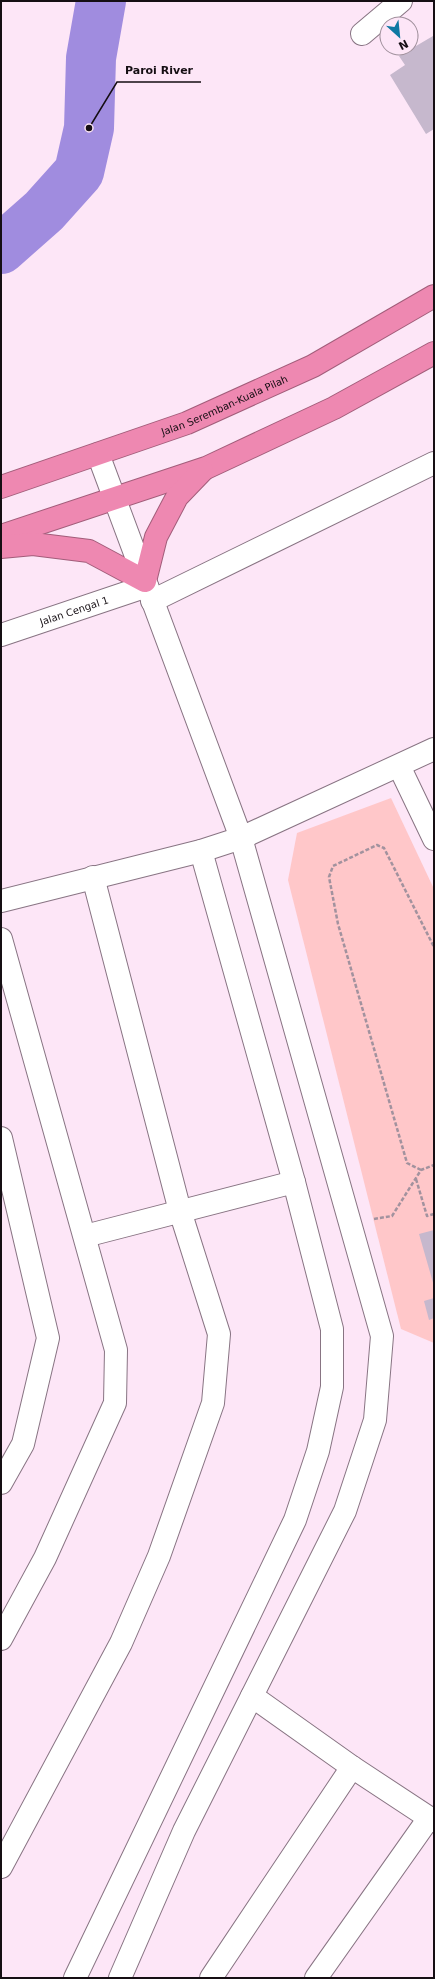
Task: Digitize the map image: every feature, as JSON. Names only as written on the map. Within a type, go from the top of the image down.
[{"type":"highway","name":"Jalan Seremban-Kuala Pilah","points":[[1,487],[187,423],[313,366],[434,296]]},
{"type":"highway","points":[[1,536],[206,468],[334,408],[434,353]]},
{"type":"highway","points":[[1,547],[34,544],[89,551],[148,589],[156,537],[177,496],[206,468]]},
{"type":"street","points":[[362,34],[401,1]]},
{"type":"street","points":[[98,454],[241,838],[382,1336],[375,1420],[345,1511],[184,1831],[120,1978]]},
{"type":"street","name":"Jalan Cengal 1","points":[[1,635],[148,589],[434,464]]},
{"type":"street","points":[[1,901],[202,851],[241,838],[434,750]]},
{"type":"street","points":[[399,766],[434,839]]},
{"type":"street","points":[[76,1978],[295,1520],[318,1451],[332,1387],[332,1329],[294,1182],[202,851]]},
{"type":"street","points":[[1,1867],[121,1643],[159,1556],[213,1403],[219,1334],[180,1211],[93,877]]},
{"type":"street","points":[[1,940],[116,1350],[115,1403],[45,1558],[1,1639]]},
{"type":"street","points":[[1,1138],[48,1338],[23,1444],[1,1483]]},
{"type":"street","points":[[85,1236],[294,1182]]},
{"type":"street","points":[[252,1696],[352,1767],[432,1819],[316,1978]]},
{"type":"street","points":[[211,1978],[352,1767]]},
{"type":"path","points":[[421,1170],[407,1163],[338,924],[329,877],[333,866],[377,846],[384,848],[434,946]]},
{"type":"path","points":[[350,1224],[392,1216],[421,1170],[434,1165]]},
{"type":"path","points":[[416,1178],[427,1216],[434,1214]]},
{"type":"shaded area","points":[[391,798],[434,889],[434,1343],[401,1329],[288,880],[297,833]]},
{"type":"building","points":[[433,36],[434,129],[426,134],[390,75],[405,65],[399,56],[419,56],[419,44]]},
{"type":"building","points":[[434,1230],[434,1286],[419,1234]]},
{"type":"building","points":[[434,1298],[434,1318],[429,1320],[424,1301]]},
{"type":"waterway","points":[[1,249],[44,211],[79,172],[89,128],[91,58],[101,1]]},
{"type":"place","name":"Paroi River","points":[[89,128]]}]
